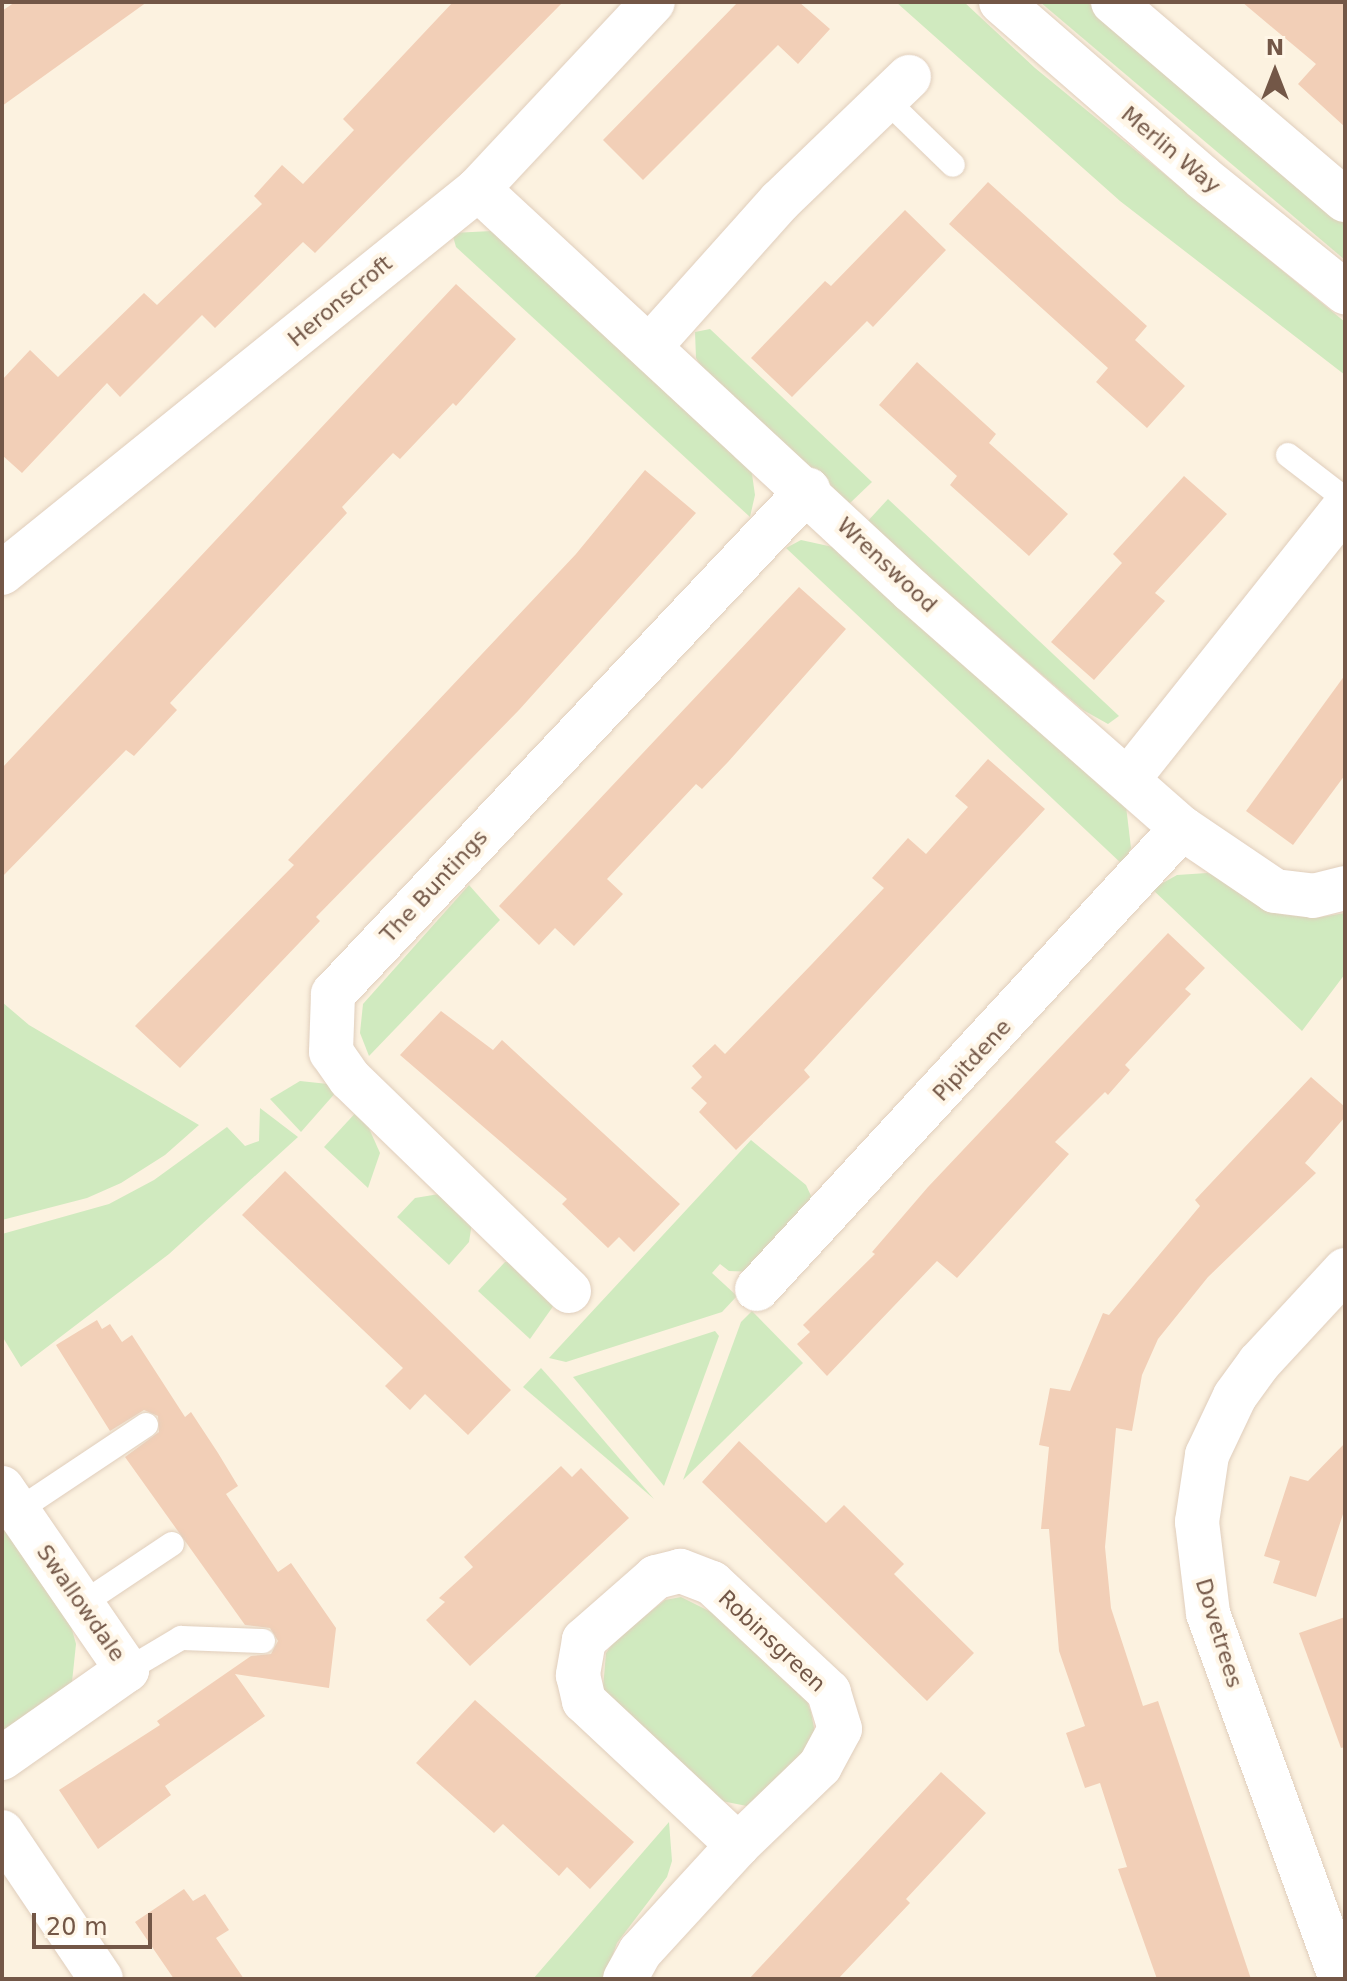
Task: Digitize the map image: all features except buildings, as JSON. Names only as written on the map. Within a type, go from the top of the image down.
[{"type":"street","name":"Heronscroft","points":[[2,573],[478,189],[653,2]]},
{"type":"street","name":"Merlin Way","points":[[1001,2],[1202,177],[1345,292]]},
{"type":"street","points":[[1113,2],[1345,200]]},
{"type":"street","points":[[652,344],[780,201],[897,88]]},
{"type":"street","name":"Wrenswood","points":[[478,189],[652,344],[1037,704],[1129,778],[1182,828],[1275,891],[1313,896],[1345,888]]},
{"type":"street","name":"The Buntings","points":[[569,1291],[350,1079],[331,1052],[333,994],[808,490]]},
{"type":"street","points":[[1129,778],[1345,506]]},
{"type":"street","name":"Pipitdene","points":[[757,1289],[973,1060],[1182,828]]},
{"type":"street","name":"Dovetrees","points":[[1341,1979],[1208,1613],[1197,1522],[1207,1455],[1235,1396],[1345,1270]]},
{"type":"street","name":"Swallowdale","points":[[2,1758],[127,1670],[10,1500]]},
{"type":"street","name":"Robinsgreen","points":[[625,1979],[640,1952],[738,1845],[820,1766],[840,1729],[829,1692],[712,1583],[680,1571],[656,1577],[584,1640],[578,1675],[584,1701],[738,1845]]},
{"type":"street","points":[[2,1832],[101,1979]]},
{"type":"lane","points":[[897,88],[953,165]]},
{"type":"lane","points":[[1288,455],[1345,499]]},
{"type":"lane","points":[[10,1500],[146,1425]]},
{"type":"lane","points":[[82,1604],[172,1544]]},
{"type":"lane","points":[[127,1670],[181,1638],[263,1641]]},
{"type":"green space","points":[[896,2],[964,2],[1035,68],[1345,322],[1345,375],[1120,201]]},
{"type":"green space","points":[[1040,2],[1087,2],[1345,217],[1345,260]]},
{"type":"green space","points":[[492,231],[751,467],[755,495],[750,517],[456,247],[452,233]]},
{"type":"green space","points":[[710,329],[872,482],[848,505],[706,374],[696,358],[695,332]]},
{"type":"green space","points":[[888,499],[1119,716],[1108,724],[1083,710],[866,523]]},
{"type":"green space","points":[[801,540],[833,547],[1126,806],[1131,848],[1123,865],[786,548]]},
{"type":"green space","points":[[1177,875],[1221,875],[1280,914],[1315,918],[1345,913],[1345,974],[1302,1031],[1152,889]]},
{"type":"green space","points":[[469,885],[500,920],[369,1056],[360,1033],[363,1004]]},
{"type":"green space","points":[[2,1002],[29,1025],[199,1125],[165,1155],[121,1183],[87,1198],[2,1220]]},
{"type":"green space","points":[[300,1081],[328,1084],[337,1091],[301,1132],[270,1099]]},
{"type":"green space","points":[[260,1108],[298,1137],[169,1254],[21,1367],[2,1336],[2,1234],[109,1204],[154,1180],[227,1127],[245,1146],[259,1141]]},
{"type":"green space","points":[[360,1108],[380,1153],[368,1188],[324,1147]]},
{"type":"green space","points":[[751,1140],[806,1185],[812,1198],[756,1272],[729,1271],[720,1264],[712,1273],[737,1296],[722,1312],[566,1362],[549,1358]]},
{"type":"green space","points":[[439,1194],[472,1223],[469,1242],[449,1265],[397,1217],[415,1198]]},
{"type":"green space","points":[[505,1262],[515,1262],[554,1305],[530,1339],[478,1291]]},
{"type":"green space","points":[[752,1311],[803,1363],[683,1480],[741,1322]]},
{"type":"green space","points":[[715,1331],[719,1336],[664,1486],[573,1377]]},
{"type":"green space","points":[[541,1368],[558,1387],[654,1499],[523,1387]]},
{"type":"green space","points":[[2,1510],[71,1626],[76,1644],[72,1682],[2,1735]]},
{"type":"green space","points":[[681,1597],[717,1615],[805,1696],[811,1712],[815,1733],[810,1751],[747,1806],[706,1798],[614,1707],[603,1688],[606,1653],[616,1639],[665,1600]]},
{"type":"green space","points":[[669,1822],[672,1861],[667,1877],[617,1943],[604,1979],[533,1979]]}]
